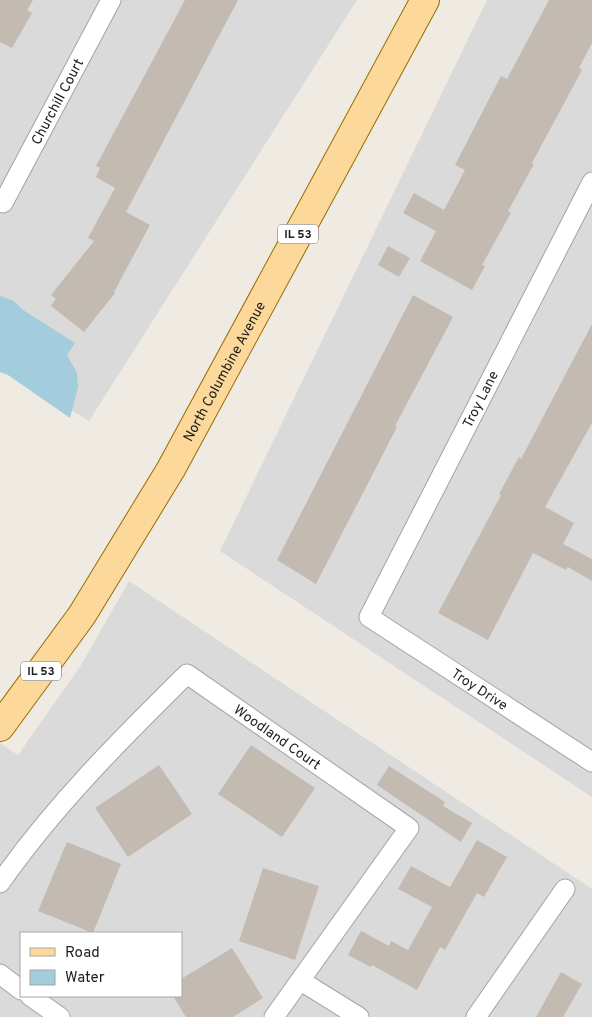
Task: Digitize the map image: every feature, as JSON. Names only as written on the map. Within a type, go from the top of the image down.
[{"type":"main road","name":"North Columbine Avenue","points":[[0,727],[82,615],[171,468],[425,0]]},
{"type":"street","name":"Churchill Court","points":[[3,203],[111,0]]},
{"type":"street","name":"Troy Lane","points":[[369,617],[592,182]]},
{"type":"street","name":"Troy Drive","points":[[369,617],[592,762]]},
{"type":"street","name":"Woodland Court","points":[[0,883],[25,847],[92,769],[187,674],[409,828],[274,1017]]},
{"type":"street","points":[[476,1017],[565,889]]},
{"type":"street","points":[[0,974],[20,989]]},
{"type":"street","points":[[301,981],[359,1017]]},
{"type":"street","points":[[31,997],[60,1017]]},
{"type":"shaded area","points":[[0,0],[357,0],[89,421],[0,366]]},
{"type":"shaded area","points":[[487,0],[592,0],[592,797],[220,551]]},
{"type":"shaded area","points":[[129,581],[592,889],[592,1017],[0,1017],[0,743],[18,755],[81,665]]},
{"type":"water","points":[[0,296],[14,301],[23,310],[75,343],[67,355],[77,373],[78,387],[70,418],[8,375],[0,372]]},
{"type":"building","points":[[0,0],[33,0],[27,10],[32,13],[12,48],[0,42]]},
{"type":"building","points":[[185,0],[238,0],[126,212],[150,225],[115,293],[84,332],[51,306],[56,299],[51,295],[94,241],[88,238],[115,188],[96,177],[100,168],[96,166]]},
{"type":"building","points":[[549,0],[592,0],[592,43],[579,68],[582,70],[508,211],[511,213],[482,265],[485,266],[472,290],[420,261],[436,231],[403,213],[414,193],[444,210],[465,170],[455,165],[501,76],[507,79]]},
{"type":"building","points":[[388,246],[410,258],[399,277],[378,265]]},
{"type":"building","points":[[413,295],[453,317],[395,426],[397,427],[316,584],[277,560]]},
{"type":"building","points":[[592,324],[592,423],[545,507],[574,523],[563,544],[592,559],[592,581],[568,567],[566,570],[533,553],[488,640],[438,613],[501,495],[499,494],[519,457],[521,459]]},
{"type":"building","points":[[251,745],[315,788],[282,837],[218,794]]},
{"type":"building","points":[[159,765],[192,814],[128,857],[95,808]]},
{"type":"building","points":[[389,766],[445,802],[443,806],[472,823],[461,842],[377,785]]},
{"type":"building","points":[[477,840],[507,857],[484,897],[477,893],[445,950],[440,947],[417,990],[372,965],[371,967],[348,955],[361,931],[389,946],[391,941],[408,950],[432,907],[398,889],[411,866],[450,887]]},
{"type":"building","points":[[67,842],[121,864],[93,932],[38,911]]},
{"type":"building","points":[[263,868],[319,886],[295,960],[239,941]]},
{"type":"building","points":[[232,948],[263,998],[233,1017],[186,1017],[174,997],[182,997],[182,978]]},
{"type":"building","points":[[561,972],[582,984],[563,1017],[536,1017]]}]
